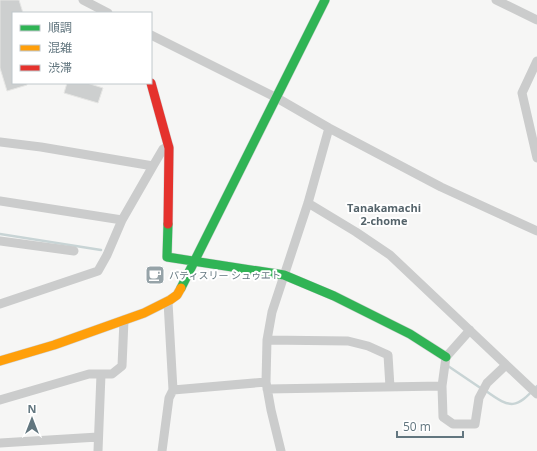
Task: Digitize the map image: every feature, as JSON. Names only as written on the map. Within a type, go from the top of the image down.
[{"type":"street","points":[[83,0],[106,12]]},
{"type":"street","points":[[0,361],[62,343],[124,320],[168,302],[177,295],[325,0]]},
{"type":"street","points":[[496,0],[537,20]]},
{"type":"street","points":[[152,36],[277,98],[329,128],[441,187],[537,231]]},
{"type":"street","points":[[537,61],[522,93],[537,158]]},
{"type":"street","points":[[151,84],[169,146],[167,257],[284,275],[334,296],[410,334],[446,357]]},
{"type":"street","points":[[281,451],[267,386],[267,340],[272,312],[308,203],[329,128]]},
{"type":"street","points":[[0,142],[48,148],[154,166]]},
{"type":"street","points":[[0,304],[98,271],[107,255],[122,220],[163,149],[169,146]]},
{"type":"street","points":[[0,201],[122,220]]},
{"type":"street","points":[[308,203],[356,232],[390,255],[537,394]]},
{"type":"street","points":[[0,241],[74,251]]},
{"type":"street","points":[[162,451],[169,398],[173,390],[168,302]]},
{"type":"street","points":[[0,400],[90,374],[112,374],[122,366],[124,320]]},
{"type":"street","points":[[470,330],[446,357],[442,386],[443,417],[454,424],[475,424],[479,398],[487,383],[506,365]]},
{"type":"street","points":[[267,340],[348,341],[368,346],[388,355],[390,387]]},
{"type":"street","points":[[98,451],[101,374]]},
{"type":"street","points":[[173,390],[267,386],[442,386]]},
{"type":"street","points":[[0,443],[98,437]]},
{"type":"building","points":[[0,0],[19,0],[23,12],[12,12],[12,84],[27,85],[7,91],[0,68]]},
{"type":"building","points":[[67,84],[90,84],[103,88],[98,103],[64,93]]},
{"type":"waterway","points":[[0,234],[101,250]]},
{"type":"waterway","points":[[448,366],[482,389]]},
{"type":"waterway","points":[[486,391],[502,401],[513,404],[524,399],[537,386]]},
{"type":"traffic: fast","points":[[181,288],[325,0]]},
{"type":"traffic: fast","points":[[168,224],[167,257],[284,275],[334,296],[410,334],[446,357]]},
{"type":"traffic: slow","points":[[0,361],[54,345],[144,313],[170,300],[177,295],[181,288]]},
{"type":"traffic: jam","points":[[151,84],[169,148],[168,224]]},
{"type":"place","name":"パティスリー シュゥエト","points":[[155,275]]},
{"type":"district","name":"Tanakamachi 2-chome","points":[[384,214]]}]
